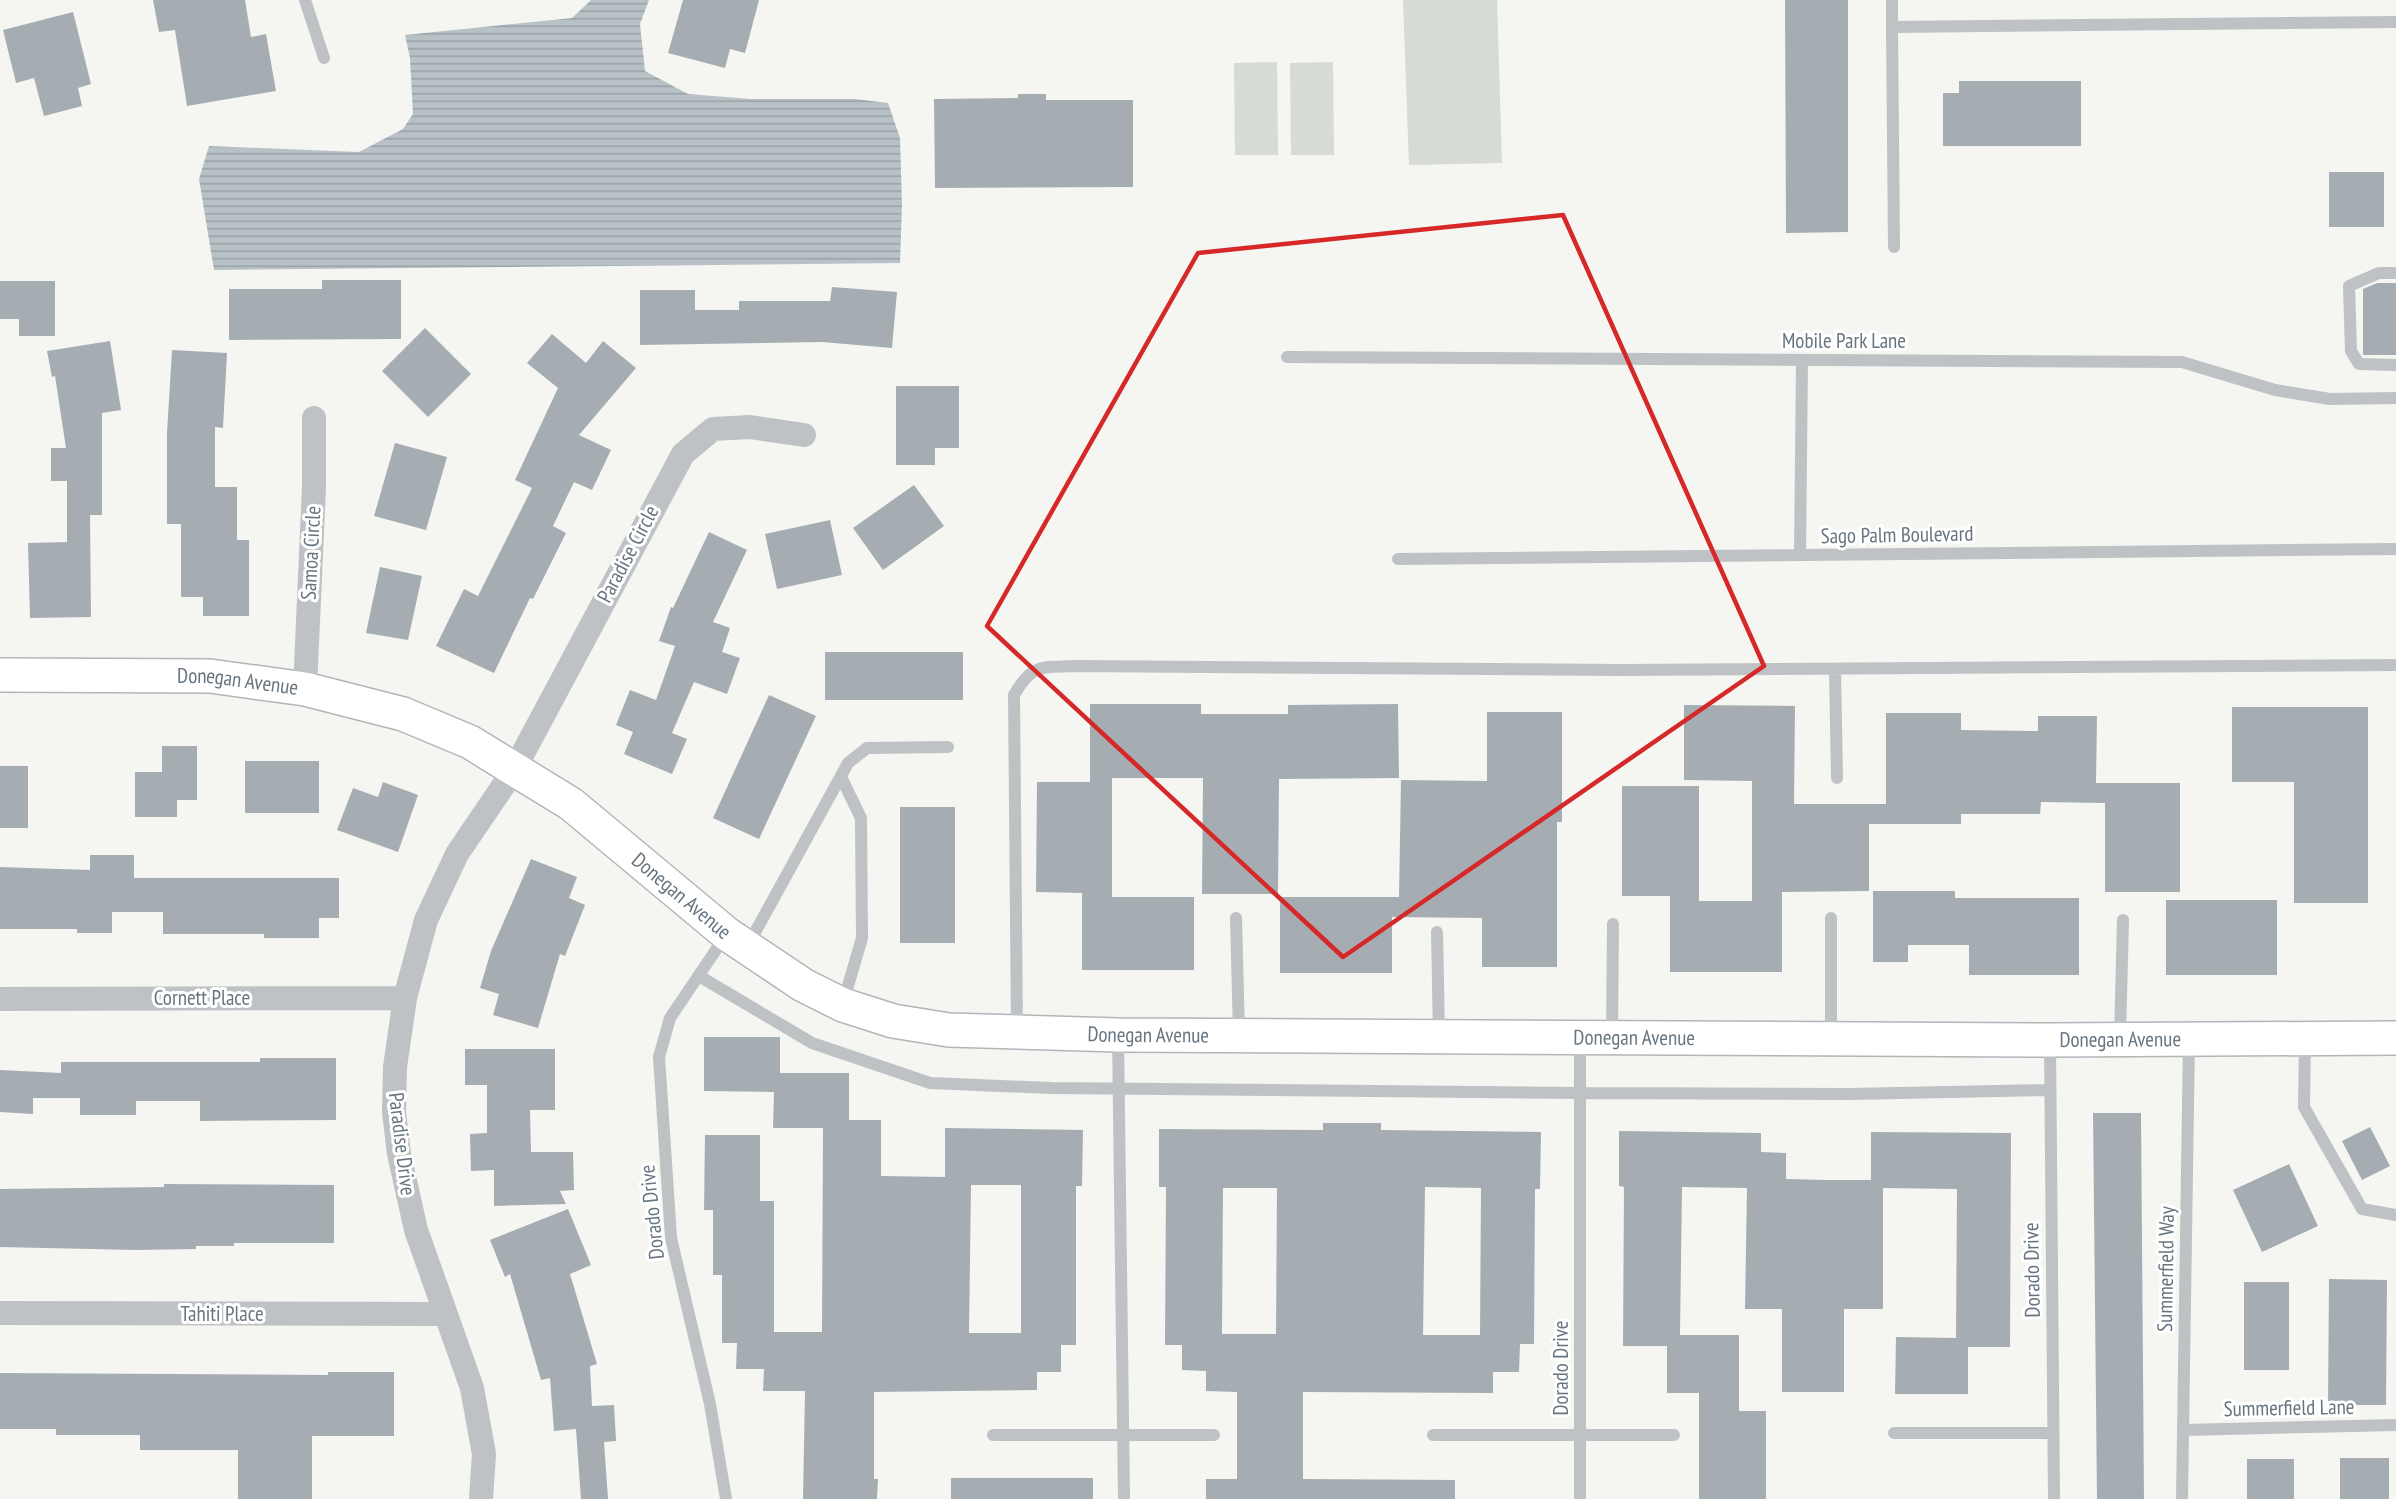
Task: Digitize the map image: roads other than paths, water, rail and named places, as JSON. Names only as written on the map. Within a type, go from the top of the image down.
[{"type":"street","name":"Samoa Circle","points":[[305,689],[314,487],[314,418]]},
{"type":"street","name":"Paradise Circle","points":[[514,770],[683,454],[713,429],[750,427],[804,435]]},
{"type":"street","name":"Donegan Avenue","points":[[0,675],[210,676],[305,689],[403,714],[470,742],[571,804],[737,941],[803,985],[843,1005],[893,1021],[949,1030],[1118,1035],[2050,1041],[2396,1038]]},
{"type":"street","name":"Paradise Drive","points":[[482,1499],[484,1454],[472,1388],[416,1230],[394,1112],[394,1067],[405,998],[426,920],[457,854],[514,770]]},
{"type":"street","name":"Cornett Place","points":[[0,999],[405,998]]},
{"type":"street","name":"Tahiti Place","points":[[0,1314],[444,1314]]},
{"type":"lane","points":[[305,0],[324,58]]},
{"type":"lane","points":[[1892,0],[1894,247]]},
{"type":"lane","points":[[1892,27],[2396,22]]},
{"type":"lane","points":[[2396,273],[2379,273],[2349,286],[2351,351],[2359,364],[2396,365]]},
{"type":"lane","name":"Mobile Park Lane","points":[[1287,357],[2182,362],[2275,390],[2330,399],[2396,398]]},
{"type":"lane","points":[[1800,555],[1802,360]]},
{"type":"lane","name":"Sago Palm Boulevard","points":[[1398,559],[2396,549]]},
{"type":"lane","points":[[1017,1033],[1014,695],[1028,673],[1040,668],[1076,666],[1835,669],[2396,665]]},
{"type":"lane","points":[[1835,669],[1837,778]]},
{"type":"lane","name":"Dorado Drive","points":[[726,1499],[710,1404],[671,1238],[659,1057],[670,1018],[699,976],[737,941],[848,763],[867,748],[948,747]]},
{"type":"lane","points":[[841,777],[861,818],[862,914],[862,938],[843,1005]]},
{"type":"lane","points":[[1236,918],[1239,1035]]},
{"type":"lane","points":[[1830,918],[1831,1039]]},
{"type":"lane","points":[[2120,1040],[2122,920]]},
{"type":"lane","name":"Dorado Drive","points":[[1580,1499],[1580,1094],[1596,1037],[1613,924]]},
{"type":"lane","points":[[1437,933],[1439,1036]]},
{"type":"lane","points":[[699,976],[812,1043],[930,1083],[1119,1089],[1580,1094],[1850,1094],[2050,1090]]},
{"type":"lane","points":[[1118,1035],[1124,1499]]},
{"type":"lane","points":[[2305,1038],[2304,1107],[2362,1209],[2396,1215]]},
{"type":"lane","name":"Summerfield Way","points":[[2182,1499],[2189,1039]]},
{"type":"lane","name":"Dorado Drive","points":[[2050,1041],[2054,1499]]},
{"type":"lane","name":"Summerfield Lane","points":[[2183,1430],[2396,1425]]},
{"type":"lane","points":[[1894,1433],[2053,1433]]},
{"type":"lane","points":[[993,1435],[1214,1435]]},
{"type":"lane","points":[[1433,1435],[1674,1435]]}]
